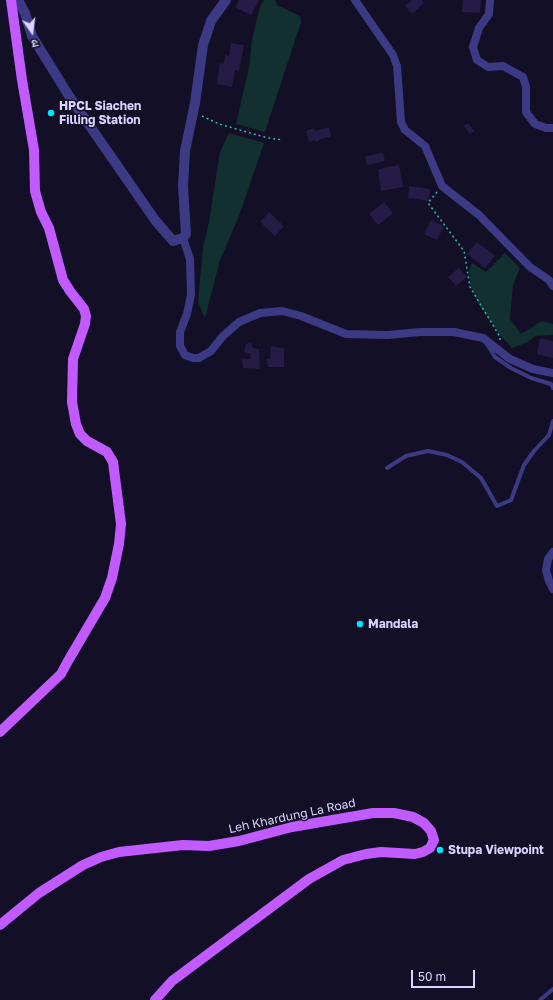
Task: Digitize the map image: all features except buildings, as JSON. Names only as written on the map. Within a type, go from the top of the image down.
[{"type":"main road","points":[[0,732],[60,674],[68,661],[104,598],[113,571],[119,544],[121,524],[116,497],[113,462],[107,452],[87,441],[80,434],[76,424],[72,402],[73,359],[85,324],[86,316],[84,308],[62,280],[48,228],[41,212],[35,191],[34,150],[22,80],[13,0]]},
{"type":"main road","name":"Leh Khardung La Road","points":[[0,925],[38,894],[83,865],[101,857],[119,852],[183,845],[209,846],[239,841],[292,827],[373,813],[394,812],[413,817],[424,823],[431,831],[434,840],[430,848],[423,852],[415,854],[381,852],[366,854],[343,860],[309,879],[172,981],[154,1000]]},
{"type":"street","points":[[13,0],[19,2],[25,13],[32,36],[69,96],[155,220],[173,241],[183,238],[186,234],[182,186],[203,45],[212,20],[226,0]]},
{"type":"street","points":[[355,0],[393,55],[398,66],[401,122],[405,130],[425,146],[442,186],[479,215],[530,267],[549,280],[553,286]]},
{"type":"street","points":[[490,0],[489,14],[479,28],[473,48],[477,60],[488,67],[503,66],[524,77],[526,87],[526,112],[535,124],[546,128],[553,128]]},
{"type":"street","points":[[183,238],[190,259],[191,295],[187,314],[180,332],[180,346],[185,355],[192,358],[199,358],[211,351],[223,336],[239,322],[260,314],[282,311],[301,316],[346,334],[388,336],[420,332],[454,332],[483,338],[503,352],[510,359],[533,369],[553,374]]},
{"type":"street","points":[[553,552],[548,560],[546,570],[549,582],[553,589]]},
{"type":"lane","points":[[483,338],[495,356],[510,368],[531,378],[551,384],[553,388]]},
{"type":"lane","points":[[387,468],[406,456],[428,451],[448,456],[462,462],[481,478],[497,506],[511,500],[524,465],[534,451],[549,435],[553,421]]},
{"type":"lane","points":[[540,1000],[553,989]]},
{"type":"path","points":[[193,112],[219,124],[268,138],[283,140]]},
{"type":"path","points":[[442,186],[428,202],[464,251],[470,287],[500,337],[503,352]]},
{"type":"green space","points":[[264,0],[275,0],[277,5],[300,16],[301,22],[265,132],[236,124],[249,68],[252,40],[260,7]]},
{"type":"green space","points":[[229,133],[264,143],[239,216],[220,260],[205,318],[198,303],[203,247],[209,222],[220,152]]},
{"type":"green space","points":[[505,253],[520,268],[513,285],[510,319],[521,334],[542,321],[553,324],[553,335],[535,336],[528,342],[512,348],[499,334],[479,305],[470,284],[469,270],[472,263],[486,272]]},
{"type":"place","name":"HPCL Siachen Filling Station","points":[[51,113]]},
{"type":"place","name":"Mandala","points":[[360,624]]},
{"type":"place","name":"Stupa Viewpoint","points":[[440,850]]}]
